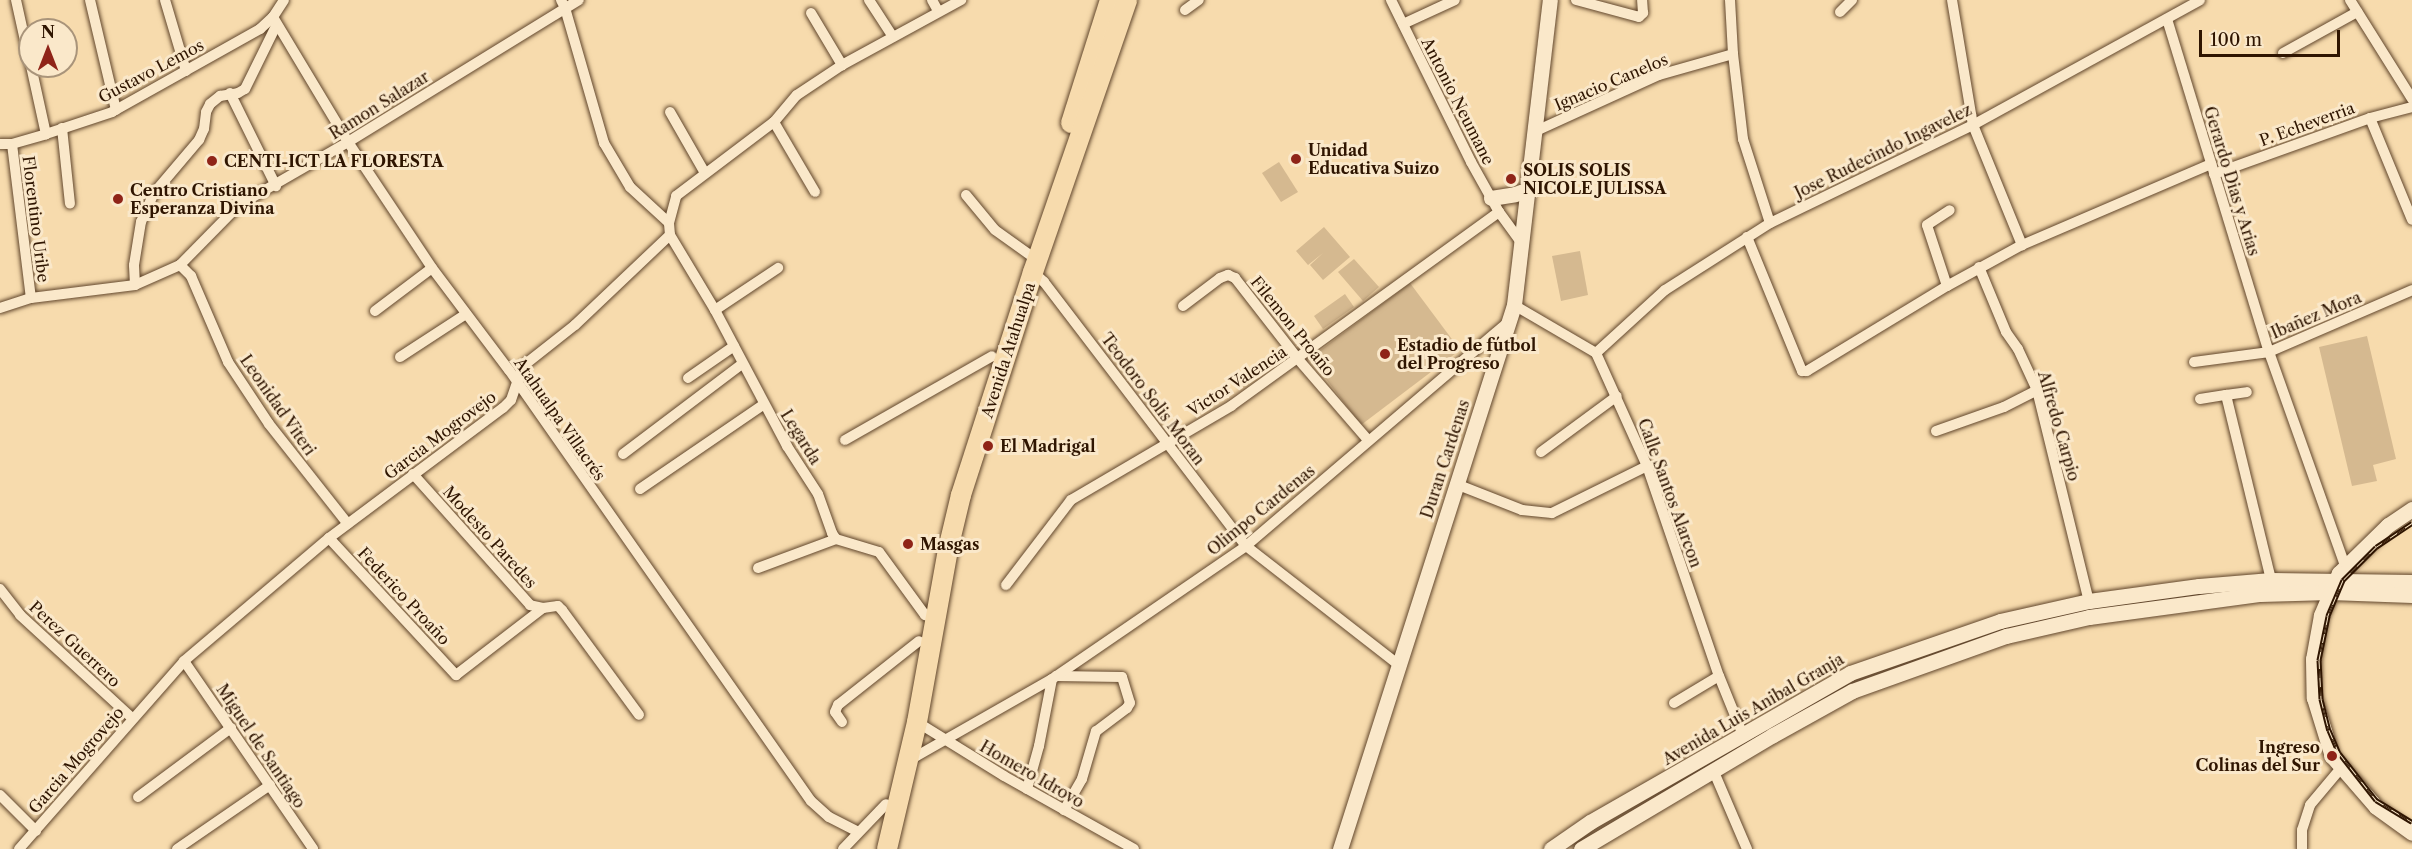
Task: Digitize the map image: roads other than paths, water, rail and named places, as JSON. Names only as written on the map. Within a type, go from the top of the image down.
[{"type":"highway","name":"Avenida Atahualpa","points":[[877,849],[919,641],[930,617],[961,495],[1110,0]]},
{"type":"highway","name":"Avenida Atahualpa","points":[[887,849],[916,722],[930,617],[951,503],[992,356],[1031,264],[1127,0]]},
{"type":"main road","name":"Duran Cardenas","points":[[1340,849],[1514,305],[1550,0]]},
{"type":"main road","points":[[1491,198],[1529,189]]},
{"type":"main road","points":[[2411,831],[2376,807],[2332,756],[2314,698],[2313,659],[2321,615],[2332,587],[2345,566],[2388,525],[2412,508]]},
{"type":"main road","name":"Avenida Luis Anibal Granja","points":[[1551,849],[1590,822],[1850,673],[2000,621],[2089,601],[2199,586],[2271,580],[2412,595]]},
{"type":"main road","name":"Avenida Luis Anibal Granja","points":[[1581,849],[1852,691],[2006,636],[2089,617],[2200,601],[2332,587],[2412,582]]},
{"type":"street","points":[[16,0],[20,18]]},
{"type":"street","points":[[90,0],[116,110]]},
{"type":"street","points":[[165,0],[186,71]]},
{"type":"street","points":[[135,285],[134,265],[141,222],[154,193],[199,140],[210,104],[220,96],[238,93],[245,89],[284,0]]},
{"type":"street","name":"Ramon Salazar","points":[[0,308],[31,298],[135,285],[180,265],[239,206],[348,142],[563,4],[579,0]]},
{"type":"street","points":[[869,0],[893,37]]},
{"type":"street","points":[[932,0],[938,11]]},
{"type":"street","points":[[670,235],[669,223],[676,196],[774,122],[797,95],[842,65],[961,0]]},
{"type":"street","points":[[1185,10],[1199,0]]},
{"type":"street","name":"Antonio Neumane","points":[[1391,0],[1442,106],[1491,198],[1522,244]]},
{"type":"street","points":[[1403,24],[1455,0]]},
{"type":"street","points":[[1576,0],[1639,17],[1643,13],[1642,0]]},
{"type":"street","points":[[1730,0],[1733,54],[1743,139],[1770,223]]},
{"type":"street","points":[[1840,12],[1852,0]]},
{"type":"street","points":[[1952,0],[1973,125],[2022,245]]},
{"type":"street","name":"Jose Rudecindo Ingavelez","points":[[1596,354],[1665,290],[1770,223],[1973,125],[2200,0]]},
{"type":"street","points":[[2350,0],[2412,99]]},
{"type":"street","points":[[563,4],[604,143],[630,187],[669,223]]},
{"type":"street","points":[[2283,53],[2356,12]]},
{"type":"street","points":[[811,13],[842,65]]},
{"type":"street","name":"Gerardo Dias y Arias","points":[[2167,19],[2269,352],[2345,566]]},
{"type":"street","name":"Gustavo Lemos","points":[[0,144],[12,144],[116,110],[275,20]]},
{"type":"street","name":"Atahualpa Villacrés","points":[[275,20],[348,142],[432,268],[811,801],[829,817],[858,832]]},
{"type":"street","name":"Ignacio Canelos","points":[[1536,131],[1659,75],[1733,54]]},
{"type":"street","points":[[33,78],[46,134]]},
{"type":"street","points":[[230,93],[276,186]]},
{"type":"street","name":"P. Echeverria","points":[[1747,237],[1802,371],[1813,369],[1979,267],[2022,245],[2212,169],[2370,118],[2412,107]]},
{"type":"street","points":[[670,112],[705,173]]},
{"type":"street","points":[[2370,118],[2412,220]]},
{"type":"street","points":[[774,122],[815,192]]},
{"type":"street","points":[[62,128],[70,204]]},
{"type":"street","name":"Florentino Uribe","points":[[12,144],[31,298]]},
{"type":"street","name":"Teodoro Solis Moran","points":[[966,195],[995,230],[1031,264],[1246,546],[1399,665]]},
{"type":"street","points":[[1947,286],[1927,225],[1950,210]]},
{"type":"street","name":"Victor Valencia","points":[[1006,585],[1071,500],[1231,406],[1299,359],[1499,212]]},
{"type":"street","name":"Legarda","points":[[670,235],[715,310],[764,404],[810,480],[836,539]]},
{"type":"street","name":"Garcia Mogrovejo","points":[[19,849],[184,660],[329,538],[503,408],[511,400],[524,366],[575,325],[670,235]]},
{"type":"street","name":"Leonidad Viteri","points":[[180,265],[191,276],[228,363],[269,424],[348,524]]},
{"type":"street","name":"Alfredo Carpio","points":[[1979,267],[2006,332],[2018,349],[2037,390],[2089,601]]},
{"type":"street","points":[[375,311],[432,268]]},
{"type":"street","points":[[715,310],[778,268]]},
{"type":"street","name":"Filemon Proaño","points":[[1183,306],[1220,278],[1228,275],[1235,278],[1299,359],[1368,440]]},
{"type":"street","name":"Ibañez Mora","points":[[2194,362],[2269,352],[2412,290]]},
{"type":"street","points":[[1514,305],[1596,354]]},
{"type":"street","points":[[400,357],[466,314]]},
{"type":"street","name":"Olimpo Cardenas","points":[[908,761],[1054,678],[1246,546],[1508,322]]},
{"type":"street","points":[[688,378],[734,346]]},
{"type":"street","name":"Calle Santos Alarcon","points":[[1596,354],[1647,466],[1719,676],[1743,735]]},
{"type":"street","points":[[845,440],[992,356]]},
{"type":"street","points":[[623,454],[742,364]]},
{"type":"street","points":[[1936,431],[2004,407],[2037,390]]},
{"type":"street","points":[[2200,399],[2247,392]]},
{"type":"street","points":[[2226,395],[2271,580]]},
{"type":"street","points":[[1540,452],[1617,396]]},
{"type":"street","points":[[640,489],[764,404]]},
{"type":"street","points":[[1456,484],[1506,505],[1552,513],[1647,466]]},
{"type":"street","name":"Modesto Paredes","points":[[413,474],[530,605],[543,608],[552,605],[562,610],[639,716]]},
{"type":"street","name":"Federico Proaño","points":[[329,538],[456,675],[543,608]]},
{"type":"street","points":[[758,568],[836,539],[872,548],[879,552],[930,617]]},
{"type":"street","name":"Perez Guerrero","points":[[0,589],[20,615],[132,718]]},
{"type":"street","points":[[842,722],[835,712],[838,705],[919,641]]},
{"type":"street","name":"Miguel de Santiago","points":[[184,660],[313,849]]},
{"type":"street","points":[[1674,703],[1719,676]]},
{"type":"street","points":[[1027,789],[1054,678],[1122,677],[1130,703],[1127,708],[1096,731],[1082,779],[1064,810]]},
{"type":"street","name":"Homero Idrovo","points":[[916,722],[1027,789],[1134,849]]},
{"type":"street","points":[[138,797],[231,728]]},
{"type":"street","points":[[2302,849],[2302,830],[2310,805],[2341,768]]},
{"type":"street","points":[[1714,772],[1747,849]]},
{"type":"street","points":[[177,849],[270,785]]},
{"type":"street","points":[[0,795],[36,831]]},
{"type":"street","points":[[843,849],[886,804]]},
{"type":"railway","points":[[2412,523],[2376,547],[2343,580],[2328,616],[2319,660],[2321,699],[2329,730],[2339,753],[2376,800],[2412,822]]},
{"type":"place","name":"Unidad Educativa Suizo","points":[[1296,159]]},
{"type":"place","name":"CENTI-ICT LA FLORESTA","points":[[212,161]]},
{"type":"place","name":"SOLIS SOLIS NICOLE JULISSA","points":[[1511,179]]},
{"type":"place","name":"Centro Cristiano Esperanza Divina","points":[[118,199]]},
{"type":"place","name":"Estadio de fútbol del Progreso","points":[[1385,354]]},
{"type":"place","name":"El Madrigal","points":[[988,446]]},
{"type":"place","name":"Masgas","points":[[908,544]]},
{"type":"place","name":"Ingreso Colinas del Sur","points":[[2332,756]]}]
